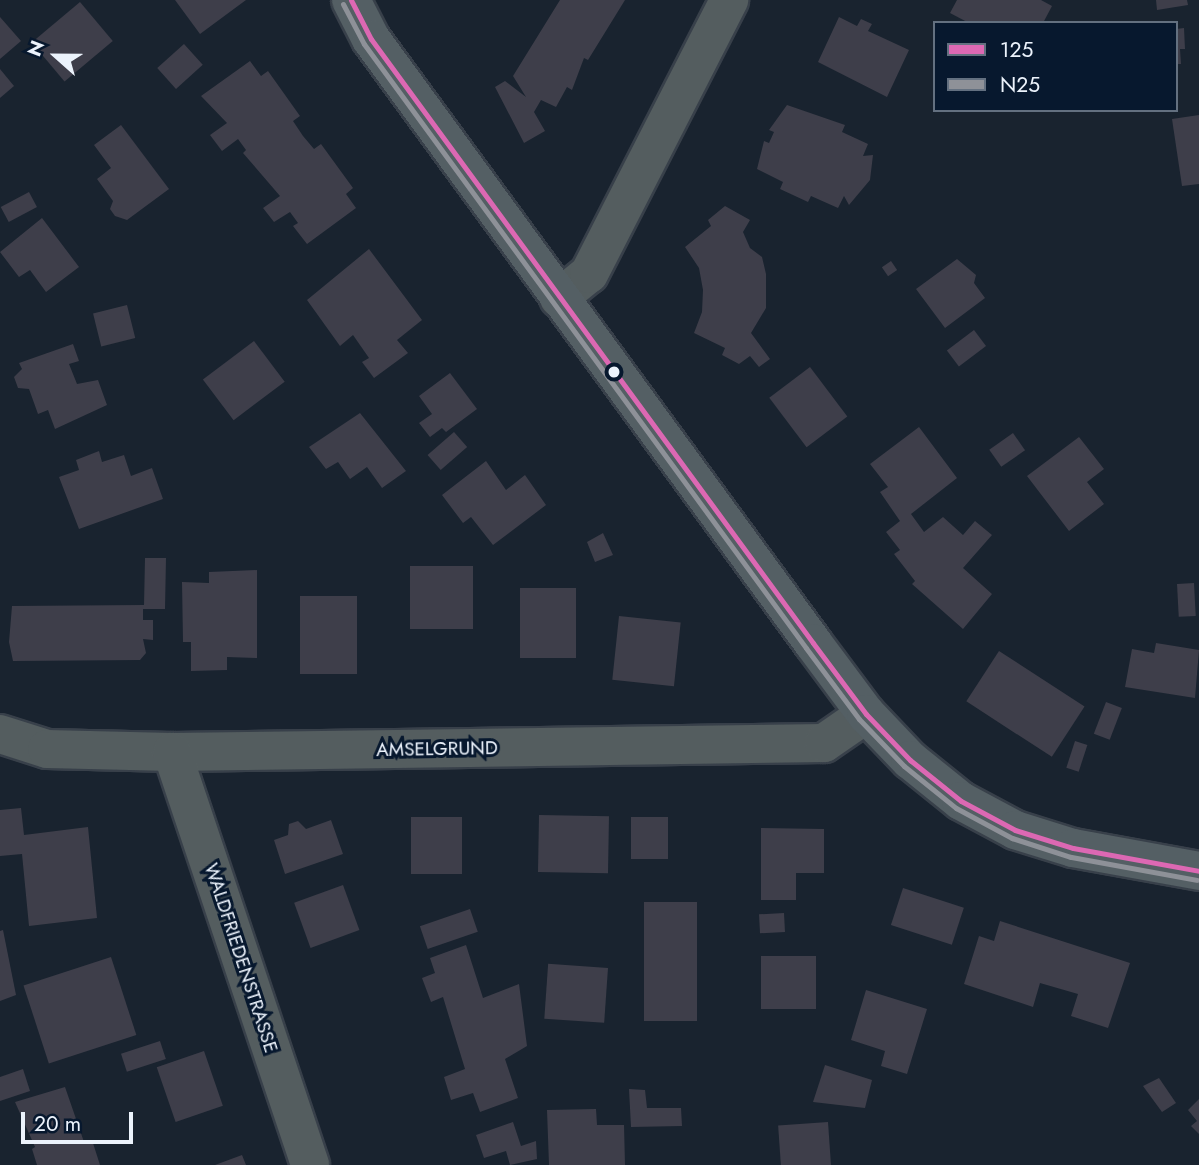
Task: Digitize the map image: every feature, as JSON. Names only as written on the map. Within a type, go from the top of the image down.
[{"type":"main road","points":[[351,0],[371,39],[866,713],[923,772],[961,801],[1015,830],[1073,848],[1199,871]]},
{"type":"street","points":[[559,298],[589,274],[729,0]]},
{"type":"street","name":"AMSELGRUND","points":[[0,734],[47,749],[173,752],[824,743],[866,713]]},
{"type":"street","name":"WALDFRIEDENSTRASSE","points":[[173,752],[310,1165]]},
{"type":"building","points":[[175,0],[246,0],[200,34]]},
{"type":"building","points":[[560,0],[625,0],[588,60],[584,58],[572,90],[567,87],[556,107],[541,100],[534,112],[545,131],[524,143],[495,87],[505,81],[526,97],[513,76]]},
{"type":"building","points":[[957,0],[1041,0],[1052,6],[1044,21],[965,21],[950,13]]},
{"type":"building","points":[[1156,0],[1187,0],[1188,5],[1157,10]]},
{"type":"building","points":[[80,2],[113,41],[65,82],[32,42]]},
{"type":"building","points":[[0,17],[21,41],[0,59]]},
{"type":"building","points":[[839,17],[857,26],[861,19],[872,24],[868,31],[909,50],[887,97],[818,62]]},
{"type":"building","points":[[1184,28],[1185,49],[1180,49],[1181,64],[1178,64],[1178,29]]},
{"type":"building","points":[[184,44],[203,65],[176,89],[157,68]]},
{"type":"building","points":[[250,61],[261,76],[268,71],[300,116],[293,121],[303,136],[314,149],[321,144],[353,188],[346,194],[356,208],[307,244],[293,226],[298,223],[290,212],[274,222],[263,208],[280,196],[243,153],[246,150],[238,139],[222,151],[210,135],[227,123],[201,96]]},
{"type":"building","points":[[0,69],[14,86],[0,98]]},
{"type":"building","points":[[787,105],[845,125],[842,132],[868,144],[863,156],[873,155],[870,180],[849,205],[844,196],[838,208],[811,196],[808,202],[780,189],[783,182],[757,169],[764,141],[769,143],[774,132],[769,130]]},
{"type":"building","points":[[1199,115],[1199,184],[1182,186],[1172,119]]},
{"type":"building","points":[[121,125],[169,189],[127,220],[115,216],[110,209],[113,201],[97,179],[111,168],[94,145]]},
{"type":"building","points":[[29,192],[37,207],[9,222],[1,207]]},
{"type":"building","points":[[725,206],[750,220],[743,232],[750,248],[762,257],[766,274],[766,308],[751,333],[770,359],[759,367],[750,356],[739,364],[722,355],[725,348],[694,333],[702,312],[703,290],[699,268],[685,247],[711,226],[708,220]]},
{"type":"building","points":[[42,218],[79,267],[46,292],[30,270],[19,277],[0,252]]},
{"type":"building","points":[[369,249],[422,320],[397,340],[408,353],[374,378],[362,362],[369,358],[353,335],[340,346],[307,300]]},
{"type":"building","points":[[957,259],[976,275],[974,283],[985,298],[945,328],[916,289]]},
{"type":"building","points":[[891,261],[897,270],[888,276],[882,267]]},
{"type":"building","points":[[127,305],[135,338],[101,346],[93,313]]},
{"type":"building","points":[[974,330],[986,346],[959,366],[947,350]]},
{"type":"building","points":[[254,341],[285,382],[234,420],[203,380]]},
{"type":"building","points":[[73,344],[79,361],[69,364],[77,384],[98,380],[107,405],[55,429],[48,410],[38,414],[29,389],[18,388],[14,377],[22,369],[19,363]]},
{"type":"building","points":[[810,367],[847,417],[807,447],[769,398]]},
{"type":"building","points":[[450,373],[477,409],[446,432],[442,428],[430,437],[419,423],[432,414],[419,396]]},
{"type":"building","points":[[360,413],[406,471],[382,488],[367,467],[350,479],[338,462],[326,469],[309,447]]},
{"type":"building","points":[[919,427],[957,478],[911,514],[924,532],[943,517],[963,535],[975,521],[992,535],[963,568],[992,594],[963,629],[912,584],[915,581],[894,554],[900,550],[886,532],[900,521],[880,492],[888,487],[870,464]]},
{"type":"building","points":[[454,432],[467,447],[441,470],[428,455]]},
{"type":"building","points":[[1013,433],[1025,450],[1001,467],[989,450]]},
{"type":"building","points":[[1079,437],[1104,469],[1087,482],[1104,504],[1069,531],[1027,476]]},
{"type":"building","points":[[99,451],[102,462],[124,455],[131,476],[152,468],[163,499],[79,529],[59,477],[79,470],[76,460]]},
{"type":"building","points":[[486,461],[506,490],[525,475],[546,505],[493,545],[471,517],[463,523],[442,495]]},
{"type":"building","points":[[603,533],[613,555],[595,562],[587,542]]},
{"type":"building","points":[[145,558],[166,558],[165,609],[143,609],[143,620],[153,620],[153,640],[143,639],[146,653],[140,660],[13,661],[9,642],[12,606],[144,605]]},
{"type":"building","points":[[410,566],[473,566],[473,629],[410,629]]},
{"type":"building","points":[[257,570],[257,658],[227,657],[227,670],[191,671],[191,642],[183,642],[182,582],[209,583],[209,572]]},
{"type":"building","points":[[1194,583],[1196,616],[1179,617],[1177,584]]},
{"type":"building","points":[[520,588],[576,588],[576,658],[520,658]]},
{"type":"building","points":[[300,596],[357,596],[357,674],[300,674]]},
{"type":"building","points":[[619,616],[681,622],[674,686],[612,680]]},
{"type":"building","points":[[1156,643],[1199,650],[1195,698],[1125,687],[1132,649],[1154,653]]},
{"type":"building","points":[[999,651],[1085,707],[1052,757],[966,701]]},
{"type":"building","points":[[1106,702],[1122,708],[1110,740],[1094,734]]},
{"type":"building","points":[[1075,741],[1087,745],[1079,772],[1066,768]]},
{"type":"building","points":[[21,808],[24,835],[88,827],[97,918],[29,926],[22,854],[0,856],[0,810]]},
{"type":"building","points":[[539,815],[609,816],[608,873],[538,872]]},
{"type":"building","points":[[411,817],[462,817],[462,874],[411,874]]},
{"type":"building","points":[[631,817],[668,817],[668,859],[631,859]]},
{"type":"building","points":[[331,820],[343,854],[285,874],[274,840],[288,835],[289,824],[298,821],[306,829]]},
{"type":"building","points":[[761,828],[824,829],[824,873],[796,873],[796,900],[761,900]]},
{"type":"building","points":[[343,885],[359,930],[311,948],[294,903]]},
{"type":"building","points":[[903,888],[964,908],[952,945],[891,925]]},
{"type":"building","points":[[644,902],[697,902],[697,1021],[644,1021]]},
{"type":"building","points":[[470,909],[478,932],[428,949],[420,926]]},
{"type":"building","points":[[784,913],[785,932],[760,933],[759,914]]},
{"type":"building","points":[[1000,921],[1130,963],[1108,1028],[1071,1016],[1078,994],[1040,983],[1033,1007],[964,984],[979,936],[994,941]]},
{"type":"building","points":[[3,930],[16,995],[0,1001],[0,931]]},
{"type":"building","points":[[466,945],[483,998],[519,984],[527,1046],[505,1059],[518,1098],[480,1112],[473,1093],[451,1100],[444,1077],[465,1069],[443,997],[431,1002],[422,978],[435,973],[430,958]]},
{"type":"building","points":[[761,956],[816,956],[816,1009],[761,1009]]},
{"type":"building","points":[[111,957],[136,1035],[49,1063],[24,985]]},
{"type":"building","points":[[548,964],[608,968],[604,1023],[544,1019]]},
{"type":"building","points":[[866,990],[927,1009],[907,1074],[881,1066],[885,1051],[851,1040]]},
{"type":"building","points":[[160,1041],[166,1059],[127,1072],[121,1054]]},
{"type":"building","points":[[204,1051],[223,1106],[176,1122],[157,1067]]},
{"type":"building","points":[[825,1065],[872,1080],[865,1108],[813,1102]]},
{"type":"building","points":[[23,1069],[30,1091],[0,1101],[0,1077]]},
{"type":"building","points":[[1159,1078],[1176,1103],[1162,1112],[1143,1086]]},
{"type":"building","points":[[65,1087],[84,1142],[92,1140],[100,1165],[37,1165],[32,1149],[35,1147],[15,1102]]},
{"type":"building","points":[[629,1089],[645,1090],[647,1108],[681,1108],[682,1126],[631,1127]]},
{"type":"building","points":[[1199,1099],[1199,1134],[1191,1126],[1197,1121],[1188,1110]]},
{"type":"building","points":[[596,1109],[597,1125],[624,1125],[625,1165],[549,1165],[547,1110]]},
{"type":"building","points":[[513,1122],[521,1146],[536,1141],[537,1159],[510,1165],[506,1151],[484,1158],[476,1135]]},
{"type":"building","points":[[828,1122],[831,1165],[781,1165],[778,1125]]},
{"type":"building","points":[[242,1155],[246,1165],[215,1165]]},
{"type":"transit line","name":"125","points":[[351,0],[371,39],[813,643],[866,714],[910,760],[961,801],[1015,830],[1073,848],[1199,871]]},
{"type":"transit line","name":"N25","points":[[343,4],[364,44],[806,648],[859,719],[904,766],[956,808],[1012,838],[1071,857],[1197,880]]}]
